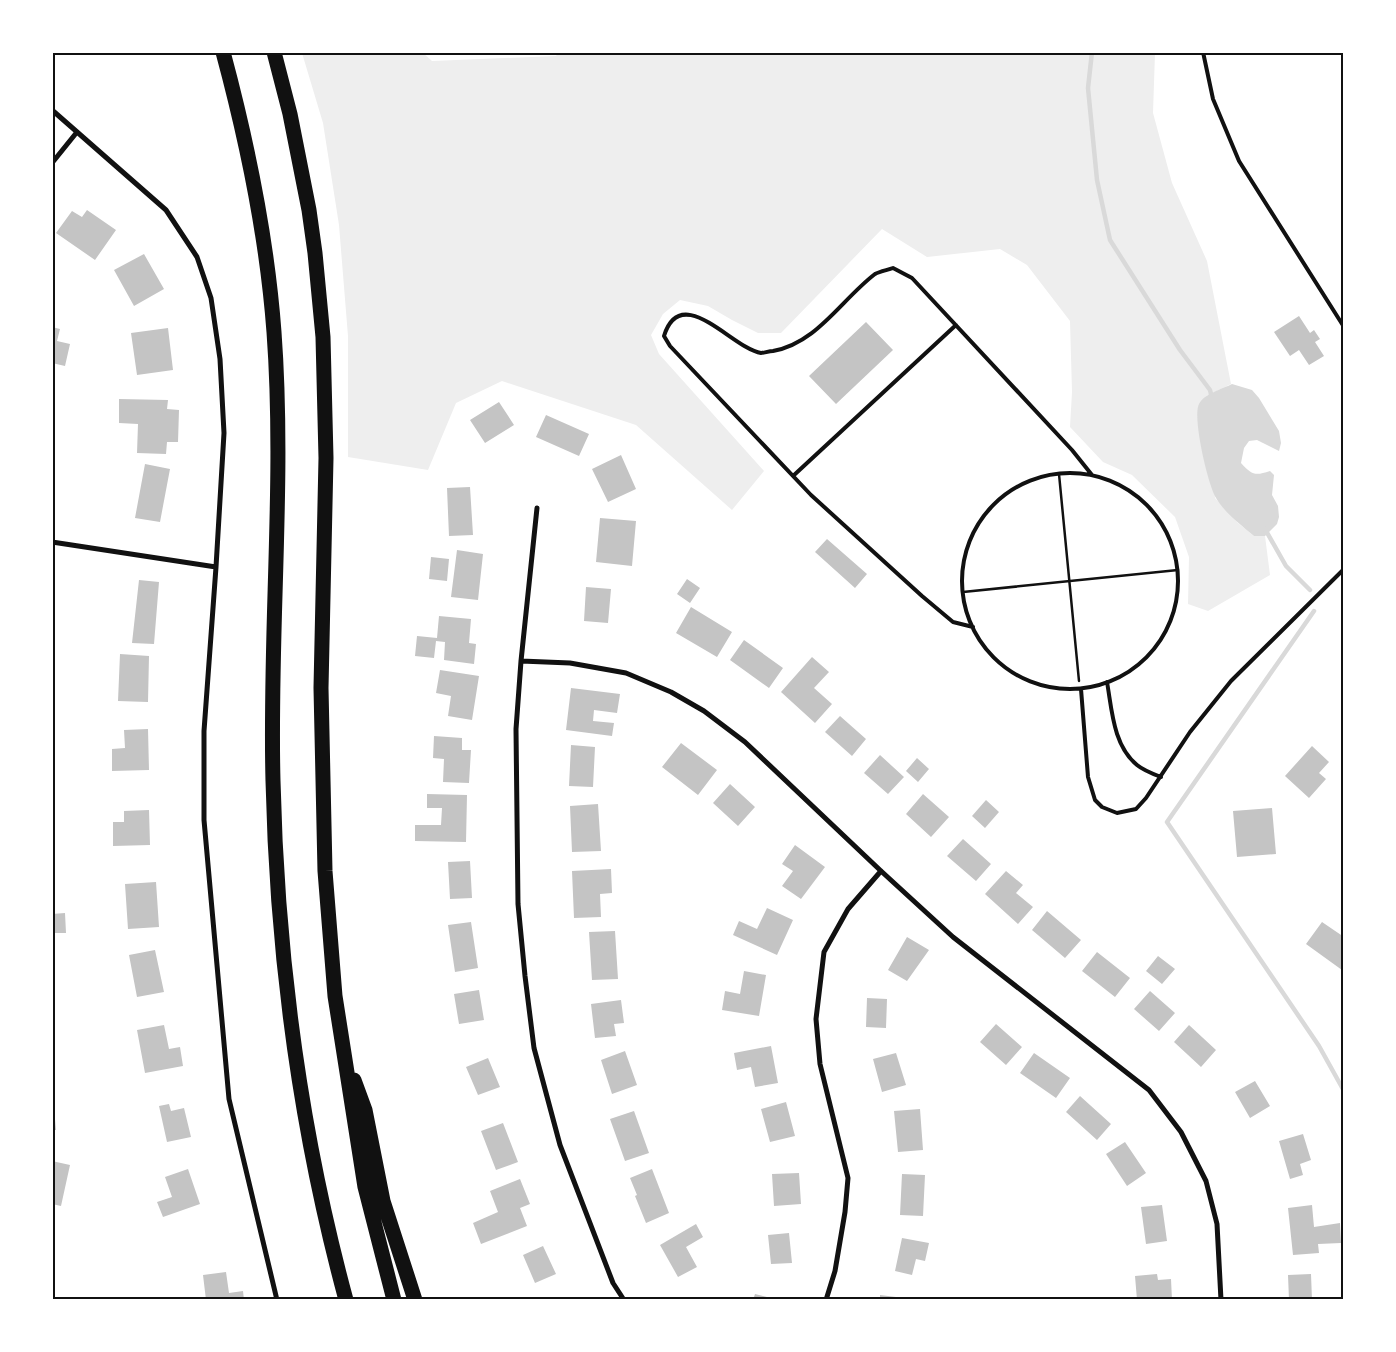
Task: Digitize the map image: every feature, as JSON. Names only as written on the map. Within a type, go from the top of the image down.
[{"type":"highway","points":[[224,52],[251,164],[267,266],[274,334],[278,497],[273,682],[273,778],[280,930],[305,1118],[331,1243],[346,1300]]},
{"type":"highway","points":[[274,52],[290,114],[307,200],[315,253],[323,337],[326,458],[321,688],[325,872],[335,996],[365,1187],[394,1300]]},
{"type":"highway","points":[[342,1044],[365,1110],[383,1200],[414,1300]]},
{"type":"street","points":[[52,110],[166,210],[197,257],[211,298],[220,359],[224,433],[204,731],[204,820],[229,1099],[277,1300]]},
{"type":"street","points":[[52,163],[77,132]]},
{"type":"street","points":[[537,508],[516,729],[518,904],[525,976],[534,1048],[560,1145],[613,1283],[624,1300]]},
{"type":"street","points":[[52,542],[216,567]]},
{"type":"street","points":[[521,661],[570,663],[626,674],[671,692],[704,711],[744,742],[953,937],[1149,1090],[1181,1132],[1206,1180],[1217,1224],[1221,1300]]},
{"type":"street","points":[[826,1300],[835,1271],[846,1212],[848,1178],[820,1064],[816,1019],[824,952],[848,909],[881,871]]},
{"type":"lane","points":[[1203,52],[1213,99],[1239,161],[1344,327]]},
{"type":"lane","points":[[973,627],[954,622],[922,596],[811,494],[670,346],[664,336],[668,325],[678,316],[695,316],[712,324],[739,343],[761,353],[783,349],[811,335],[877,273],[893,268],[912,278],[1072,450],[1092,475]]},
{"type":"lane","points":[[794,476],[956,325]]},
{"type":"lane","points":[[1054,474],[1092,475],[1124,487],[1150,508],[1169,537],[1178,570],[1176,604],[1164,636],[1143,662],[1114,680],[1080,689],[1044,687],[1010,671],[983,646],[973,627],[966,612],[961,575],[969,539],[989,508],[1019,485],[1054,474]]},
{"type":"lane","points":[[1080,689],[1088,777],[1094,800],[1102,807],[1118,813],[1136,809],[1161,778],[1190,732],[1231,681],[1344,569]]},
{"type":"lane","points":[[1107,682],[1115,730],[1124,751],[1137,765],[1161,778]]},
{"type":"path","points":[[1059,474],[1080,689]]},
{"type":"path","points":[[963,592],[1178,570]]},
{"type":"shaded area","points":[[559,52],[1155,53],[1153,113],[1172,183],[1207,261],[1231,384],[1207,396],[1215,498],[1238,523],[1254,536],[1265,536],[1270,575],[1208,611],[1188,604],[1189,557],[1175,517],[1132,475],[1103,462],[1070,427],[1072,392],[1070,321],[1027,265],[1000,249],[927,257],[882,229],[781,333],[758,333],[708,306],[680,300],[663,314],[651,335],[659,354],[764,471],[732,510],[636,425],[502,381],[456,403],[428,470],[348,457],[348,336],[339,225],[323,123],[302,53],[423,53],[432,61],[556,56]]},
{"type":"shaded area","points":[[1232,384],[1252,390],[1279,431],[1281,443],[1279,451],[1257,440],[1249,441],[1244,448],[1241,463],[1254,473],[1261,474],[1270,471],[1274,475],[1272,495],[1278,506],[1279,517],[1277,524],[1265,536],[1254,536],[1219,503],[1205,466],[1199,436],[1197,411],[1199,404],[1201,400],[1209,395]]},
{"type":"building","points":[[87,210],[116,230],[95,260],[56,233],[72,211],[82,217]]},
{"type":"building","points":[[144,254],[164,289],[134,306],[114,270]]},
{"type":"building","points":[[1299,316],[1310,333],[1314,330],[1320,339],[1315,342],[1324,356],[1309,365],[1299,350],[1290,356],[1274,332]]},
{"type":"building","points":[[866,322],[893,350],[836,404],[809,376]]},
{"type":"building","points":[[52,327],[60,329],[57,341],[70,344],[65,366],[52,363]]},
{"type":"building","points":[[168,328],[173,370],[137,375],[131,333]]},
{"type":"building","points":[[119,399],[168,400],[167,409],[179,410],[178,442],[167,442],[166,454],[137,453],[138,424],[119,423]]},
{"type":"building","points":[[499,402],[514,425],[485,443],[470,420]]},
{"type":"building","points":[[546,415],[589,434],[579,456],[536,437]]},
{"type":"building","points":[[621,455],[636,489],[608,502],[592,469]]},
{"type":"building","points":[[145,464],[170,469],[160,522],[135,518]]},
{"type":"building","points":[[470,487],[473,535],[449,536],[447,488]]},
{"type":"building","points":[[600,518],[636,521],[632,566],[596,562]]},
{"type":"building","points":[[827,539],[867,574],[855,588],[815,552]]},
{"type":"building","points":[[457,550],[483,554],[478,600],[451,597]]},
{"type":"building","points":[[431,557],[449,559],[447,581],[429,579]]},
{"type":"building","points":[[687,579],[700,588],[690,603],[677,594]]},
{"type":"building","points":[[139,580],[159,582],[154,644],[132,643]]},
{"type":"building","points":[[586,587],[611,589],[608,623],[584,621]]},
{"type":"building","points":[[691,607],[732,632],[717,657],[676,633]]},
{"type":"building","points":[[439,616],[471,619],[469,643],[476,644],[474,664],[444,660],[445,642],[436,641],[434,658],[415,656],[417,636],[437,638]]},
{"type":"building","points":[[744,640],[783,668],[769,688],[730,660]]},
{"type":"building","points":[[120,654],[149,656],[148,702],[118,701]]},
{"type":"building","points":[[812,657],[829,672],[814,688],[832,704],[815,723],[781,692]]},
{"type":"building","points":[[440,670],[479,676],[472,720],[448,716],[451,696],[436,693]]},
{"type":"building","points":[[571,688],[620,694],[617,713],[594,710],[593,721],[614,723],[612,736],[566,730]]},
{"type":"building","points":[[840,716],[866,739],[852,756],[825,732]]},
{"type":"building","points":[[148,729],[149,770],[112,771],[112,749],[125,748],[124,730]]},
{"type":"building","points":[[434,736],[462,738],[462,750],[471,750],[469,783],[443,782],[444,759],[433,758]]},
{"type":"building","points":[[681,743],[717,770],[698,795],[662,767]]},
{"type":"building","points":[[571,745],[595,747],[593,787],[569,786]]},
{"type":"building","points":[[1312,746],[1329,762],[1319,773],[1326,779],[1309,798],[1285,776]]},
{"type":"building","points":[[880,755],[904,777],[888,794],[864,773]]},
{"type":"building","points":[[917,758],[929,769],[918,782],[906,771]]},
{"type":"building","points":[[730,784],[755,807],[738,826],[713,803]]},
{"type":"building","points":[[427,794],[467,795],[466,842],[415,841],[415,825],[441,825],[442,808],[427,808]]},
{"type":"building","points":[[923,794],[949,817],[931,837],[906,814]]},
{"type":"building","points":[[986,800],[999,812],[985,828],[972,816]]},
{"type":"building","points":[[598,804],[601,851],[572,852],[570,806]]},
{"type":"building","points":[[1272,808],[1276,854],[1237,857],[1233,811]]},
{"type":"building","points":[[149,810],[150,845],[113,846],[113,822],[124,822],[124,811]]},
{"type":"building","points":[[963,839],[991,864],[976,881],[947,856]]},
{"type":"building","points":[[795,845],[825,867],[801,899],[782,886],[793,871],[782,864]]},
{"type":"building","points":[[470,861],[472,898],[450,899],[448,862]]},
{"type":"building","points":[[611,869],[612,893],[600,894],[601,917],[574,918],[572,871]]},
{"type":"building","points":[[1006,871],[1023,885],[1016,893],[1033,907],[1018,924],[985,894]]},
{"type":"building","points":[[156,882],[159,927],[128,929],[125,884]]},
{"type":"building","points":[[767,908],[793,920],[777,955],[733,935],[739,921],[757,929]]},
{"type":"building","points":[[1047,911],[1081,940],[1065,958],[1032,930]]},
{"type":"building","points":[[65,913],[66,933],[52,933],[52,914]]},
{"type":"building","points":[[471,922],[478,968],[455,972],[448,925]]},
{"type":"building","points":[[1322,922],[1344,937],[1342,970],[1306,944]]},
{"type":"building","points":[[615,931],[618,979],[592,980],[589,932]]},
{"type":"building","points":[[907,937],[929,950],[907,981],[888,970]]},
{"type":"building","points":[[155,950],[164,992],[137,997],[129,955]]},
{"type":"building","points":[[1097,952],[1130,978],[1115,997],[1082,971]]},
{"type":"building","points":[[1158,956],[1175,969],[1162,984],[1146,971]]},
{"type":"building","points":[[744,971],[766,975],[759,1016],[722,1010],[725,991],[740,994]]},
{"type":"building","points":[[479,990],[484,1020],[459,1024],[454,994]]},
{"type":"building","points":[[1150,991],[1175,1013],[1159,1031],[1134,1009]]},
{"type":"building","points":[[867,998],[887,999],[886,1028],[866,1027]]},
{"type":"building","points":[[621,1000],[624,1023],[614,1024],[616,1036],[595,1038],[591,1004]]},
{"type":"building","points":[[996,1024],[1022,1047],[1006,1065],[980,1042]]},
{"type":"building","points":[[164,1025],[169,1049],[180,1047],[183,1066],[145,1073],[137,1030]]},
{"type":"building","points":[[1189,1025],[1216,1050],[1201,1067],[1174,1042]]},
{"type":"building","points":[[771,1046],[778,1083],[755,1087],[751,1067],[737,1070],[734,1053]]},
{"type":"building","points":[[625,1051],[637,1085],[612,1094],[601,1060]]},
{"type":"building","points":[[896,1053],[906,1085],[882,1092],[873,1059]]},
{"type":"building","points":[[1034,1053],[1070,1078],[1056,1098],[1020,1073]]},
{"type":"building","points":[[488,1058],[500,1087],[478,1095],[466,1067]]},
{"type":"building","points":[[1255,1081],[1270,1106],[1250,1118],[1235,1092]]},
{"type":"building","points":[[1080,1096],[1111,1124],[1097,1140],[1066,1112]]},
{"type":"building","points":[[786,1102],[795,1136],[770,1142],[761,1109]]},
{"type":"building","points":[[169,1104],[171,1111],[184,1108],[191,1137],[167,1142],[159,1106]]},
{"type":"building","points":[[52,1108],[54,1108],[56,1130],[52,1130]]},
{"type":"building","points":[[920,1109],[923,1150],[898,1152],[894,1111]]},
{"type":"building","points":[[634,1111],[649,1153],[625,1161],[610,1119]]},
{"type":"building","points":[[503,1123],[518,1162],[496,1170],[481,1131]]},
{"type":"building","points":[[1303,1134],[1311,1160],[1300,1164],[1303,1175],[1290,1179],[1279,1141]]},
{"type":"building","points":[[1125,1142],[1146,1173],[1127,1186],[1106,1154]]},
{"type":"building","points":[[52,1161],[70,1165],[61,1206],[52,1204]]},
{"type":"building","points":[[188,1169],[200,1204],[163,1217],[157,1202],[172,1197],[165,1177]]},
{"type":"building","points":[[652,1169],[669,1213],[646,1223],[630,1178]]},
{"type":"building","points":[[799,1173],[801,1204],[774,1206],[772,1174]]},
{"type":"building","points":[[902,1174],[925,1175],[923,1216],[900,1215]]},
{"type":"building","points":[[520,1179],[530,1204],[520,1208],[527,1226],[481,1244],[473,1223],[498,1212],[490,1191]]},
{"type":"building","points":[[1162,1205],[1167,1241],[1146,1244],[1141,1207]]},
{"type":"building","points":[[1312,1205],[1314,1227],[1340,1223],[1341,1243],[1318,1244],[1319,1253],[1293,1255],[1288,1208]]},
{"type":"building","points":[[696,1224],[703,1237],[686,1247],[697,1267],[678,1277],[660,1245]]},
{"type":"building","points":[[789,1233],[792,1263],[771,1264],[768,1235]]},
{"type":"building","points":[[902,1238],[929,1243],[925,1261],[916,1259],[912,1275],[895,1271]]},
{"type":"building","points":[[543,1246],[556,1274],[535,1283],[523,1255]]},
{"type":"building","points":[[226,1272],[229,1293],[243,1291],[244,1300],[206,1300],[203,1275]]},
{"type":"building","points":[[1157,1274],[1158,1280],[1171,1279],[1172,1300],[1137,1300],[1135,1276]]},
{"type":"building","points":[[1311,1274],[1312,1300],[1289,1300],[1288,1275]]},
{"type":"building","points":[[755,1294],[775,1299],[775,1300],[753,1300]]},
{"type":"building","points":[[880,1295],[904,1298],[904,1300],[880,1300]]},
{"type":"waterway","points":[[1092,52],[1088,88],[1097,180],[1110,240],[1180,350],[1210,390],[1212,398]]},
{"type":"waterway","points":[[1265,529],[1286,566],[1310,590]]},
{"type":"waterway","points":[[1314,611],[1167,822],[1319,1046],[1344,1091]]}]
